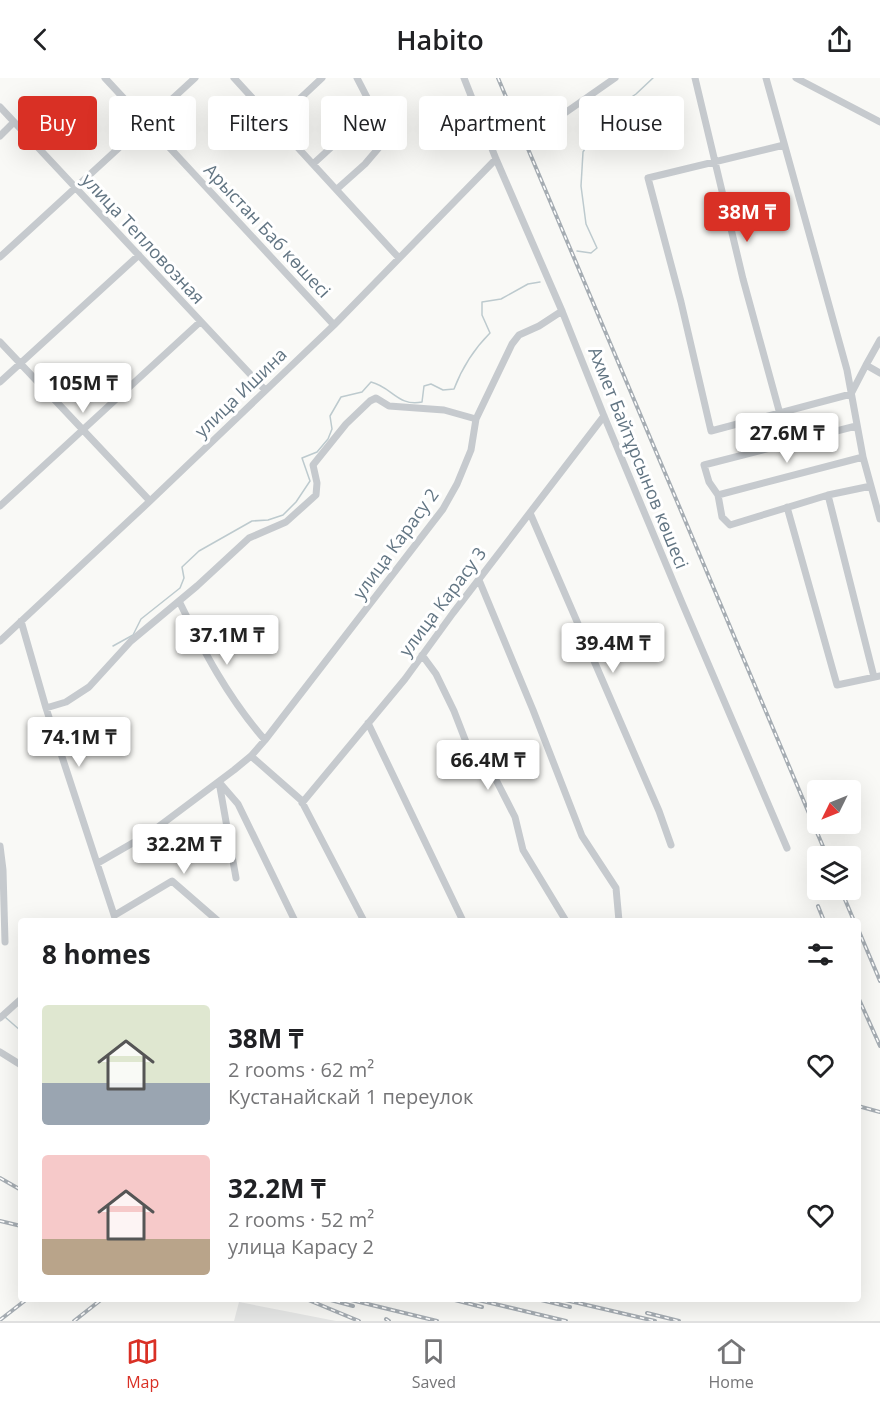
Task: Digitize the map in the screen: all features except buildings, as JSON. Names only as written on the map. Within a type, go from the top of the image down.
[{"type":"street","name":"Арыстан Баб көшесі","points":[[105,78],[122,96]]},
{"type":"street","points":[[176,96],[195,78]]},
{"type":"street","points":[[234,78],[250,96]]},
{"type":"street","points":[[303,96],[322,78]]},
{"type":"street","points":[[357,78],[366,96]]},
{"type":"street","name":"Ахмет Байтұрсынов көшесі","points":[[464,78],[604,416],[788,848]]},
{"type":"street","points":[[567,112],[615,78]]},
{"type":"street","points":[[695,78],[743,279],[780,414]]},
{"type":"street","points":[[766,78],[847,370],[856,426],[880,519]]},
{"type":"street","points":[[796,78],[880,122]]},
{"type":"street","name":"улица Тепловозная","points":[[0,107],[265,390]]},
{"type":"street","points":[[0,136],[14,122]]},
{"type":"street","points":[[784,145],[648,178],[681,302],[711,431],[851,394],[880,340]]},
{"type":"street","points":[[0,257],[118,150]]},
{"type":"street","name":"Арыстан Баб көшесі","points":[[173,150],[333,325]]},
{"type":"street","points":[[300,150],[399,258]]},
{"type":"street","points":[[313,164],[328,150]]},
{"type":"street","points":[[337,189],[377,150]]},
{"type":"street","name":"улица Ишина","points":[[0,641],[333,325],[496,159]]},
{"type":"street","points":[[0,382],[139,255]]},
{"type":"street","name":"улица Карасу 2","points":[[98,863],[150,833],[219,782],[251,756],[265,740],[443,509],[457,484],[471,450],[476,419],[512,344],[519,335],[539,326],[562,311]]},
{"type":"street","points":[[0,506],[200,321]]},
{"type":"street","points":[[0,342],[150,501]]},
{"type":"street","points":[[866,365],[880,373]]},
{"type":"street","points":[[46,708],[66,702],[89,687],[131,641],[249,538],[286,522],[316,495],[317,483],[313,465],[346,424],[370,401],[376,398],[389,406],[444,410],[476,419]]},
{"type":"street","name":"улица Карасу 3","points":[[302,803],[405,679],[604,416]]},
{"type":"street","points":[[856,426],[704,465],[709,482],[718,495],[722,517],[730,525],[828,495],[871,486]]},
{"type":"street","points":[[718,495],[863,457]]},
{"type":"street","points":[[787,507],[837,685],[877,677],[828,495]]},
{"type":"street","points":[[530,513],[659,811],[671,845]]},
{"type":"street","points":[[479,580],[582,836],[616,888],[619,918]]},
{"type":"street","points":[[178,601],[227,690],[247,720],[265,740]]},
{"type":"street","points":[[21,621],[46,708],[116,918],[172,881],[215,918]]},
{"type":"street","points":[[422,655],[436,674],[454,711],[473,760],[491,770],[515,817],[523,850],[564,918]]},
{"type":"street","points":[[368,723],[462,918]]},
{"type":"street","points":[[251,756],[302,803],[362,918]]},
{"type":"street","points":[[219,782],[236,878]]},
{"type":"street","points":[[219,782],[238,804],[294,918]]},
{"type":"street","points":[[0,846],[5,942]]},
{"type":"street","points":[[1,1017],[18,1001]]},
{"type":"street","points":[[0,1052],[18,1063]]},
{"type":"shaded area","points":[[239,1302],[336,1321],[234,1321]]},
{"type":"waterway","points":[[577,251],[591,253],[597,248],[586,224],[581,186],[583,152],[606,114],[636,94],[653,78]]},
{"type":"waterway","points":[[113,646],[133,635],[141,619],[180,588],[184,578],[182,567],[199,551],[252,521],[268,520],[283,515],[296,502],[310,481],[302,458],[317,452],[328,439],[332,429],[330,416],[341,397],[362,392],[371,382],[407,402],[414,403],[422,402],[424,386],[431,384],[443,390],[454,389],[469,359],[490,333],[482,315],[482,302],[501,299],[528,284],[540,282]]},
{"type":"waterway","points":[[5,1017],[18,1028]]},
{"type":"railway","points":[[498,78],[823,846]]},
{"type":"railway","points":[[845,900],[853,918]]},
{"type":"railway","points":[[818,906],[823,918]]},
{"type":"railway","points":[[861,936],[880,981]]},
{"type":"railway","points":[[861,1004],[880,1046]]},
{"type":"railway","points":[[861,1107],[880,1112]]},
{"type":"railway","points":[[0,1178],[18,1188]]},
{"type":"railway","points":[[0,1221],[18,1225]]},
{"type":"railway","points":[[0,1320],[23,1302]]},
{"type":"railway","points":[[74,1321],[98,1302]]},
{"type":"railway","points":[[313,1302],[359,1321]]},
{"type":"railway","points":[[338,1302],[353,1306]]},
{"type":"railway","points":[[359,1302],[437,1321]]},
{"type":"railway","points":[[463,1302],[482,1307]]},
{"type":"railway","points":[[487,1302],[566,1321]]},
{"type":"railway","points":[[549,1302],[570,1307]]},
{"type":"railway","points":[[574,1302],[655,1321]]},
{"type":"railway","points":[[647,1313],[679,1321]]}]
